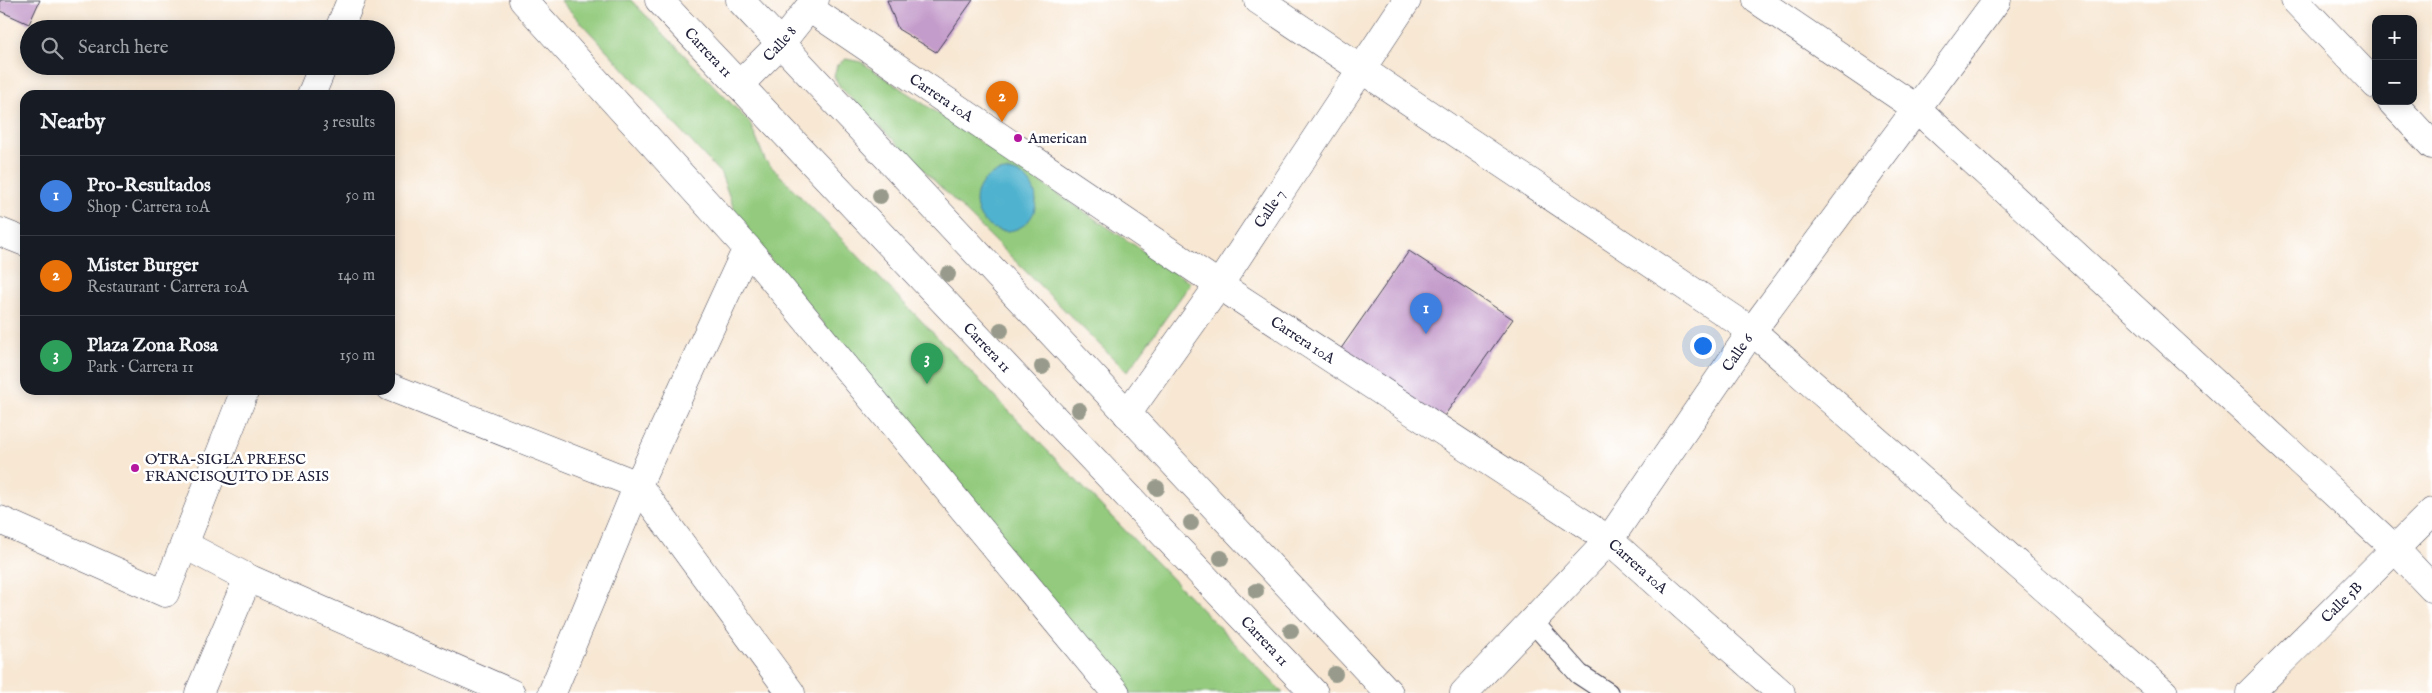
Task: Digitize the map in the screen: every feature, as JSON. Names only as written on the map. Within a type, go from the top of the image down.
[{"type":"street","points":[[343,20],[351,0]]},
{"type":"street","points":[[523,0],[747,248],[1116,693]]},
{"type":"street","name":"Carrera 11","points":[[659,0],[1314,693]]},
{"type":"street","points":[[740,0],[1389,693]]},
{"type":"street","points":[[1258,0],[1752,331],[2164,693]]},
{"type":"street","name":"Calle 7","points":[[1127,414],[1219,285],[1407,0]]},
{"type":"street","points":[[1757,0],[1916,108],[2394,549],[2432,588]]},
{"type":"street","name":"Calle 6","points":[[1464,693],[1608,540],[1752,331],[1997,0]]},
{"type":"street","points":[[2295,0],[2372,82]]},
{"type":"street","name":"Calle 8","points":[[739,85],[782,43],[812,4]]},
{"type":"street","name":"Carrera 10A","points":[[812,4],[1219,285],[1608,540],[1780,693]]},
{"type":"street","points":[[313,90],[319,75]]},
{"type":"street","points":[[2395,105],[2432,145]]},
{"type":"street","points":[[0,232],[20,240]]},
{"type":"street","points":[[552,693],[638,485],[747,248]]},
{"type":"street","points":[[395,389],[638,485],[791,693]]},
{"type":"street","points":[[0,520],[165,593],[243,395]]},
{"type":"street","name":"Calle 5B","points":[[2250,693],[2432,512]]},
{"type":"street","points":[[184,545],[248,578],[510,693]]},
{"type":"street","points":[[199,693],[248,578]]},
{"type":"street","points":[[1282,659],[1275,680],[1288,693]]},
{"type":"lane","points":[[1532,621],[1579,674],[1608,693]]},
{"type":"green space","points":[[560,0],[631,0],[750,123],[765,160],[1283,693],[1128,693],[738,220],[721,174]]},
{"type":"green space","points":[[846,59],[861,62],[1191,283],[1127,372],[840,87],[834,76],[837,65]]},
{"type":"water","points":[[1006,171],[1022,176],[1027,180],[1031,185],[1036,201],[1031,217],[1027,222],[1022,226],[1006,231],[990,226],[985,222],[981,217],[976,201],[981,185],[985,180],[990,176]]},
{"type":"building","points":[[0,0],[40,0],[31,20],[20,20],[0,11]]},
{"type":"building","points":[[887,0],[973,0],[936,52],[898,29]]},
{"type":"building","points":[[1409,251],[1513,319],[1442,419],[1340,350]]},
{"type":"place","name":"Mister Burger","points":[[1002,122]]},
{"type":"place","name":"American","points":[[1018,138]]},
{"type":"place","name":"Pro-Resultados","points":[[1426,334]]},
{"type":"place","name":"Plaza Zona Rosa","points":[[927,384]]},
{"type":"place","name":"OTRA-SIGLA PREESC FRANCISQUITO DE ASIS","points":[[135,468]]}]
